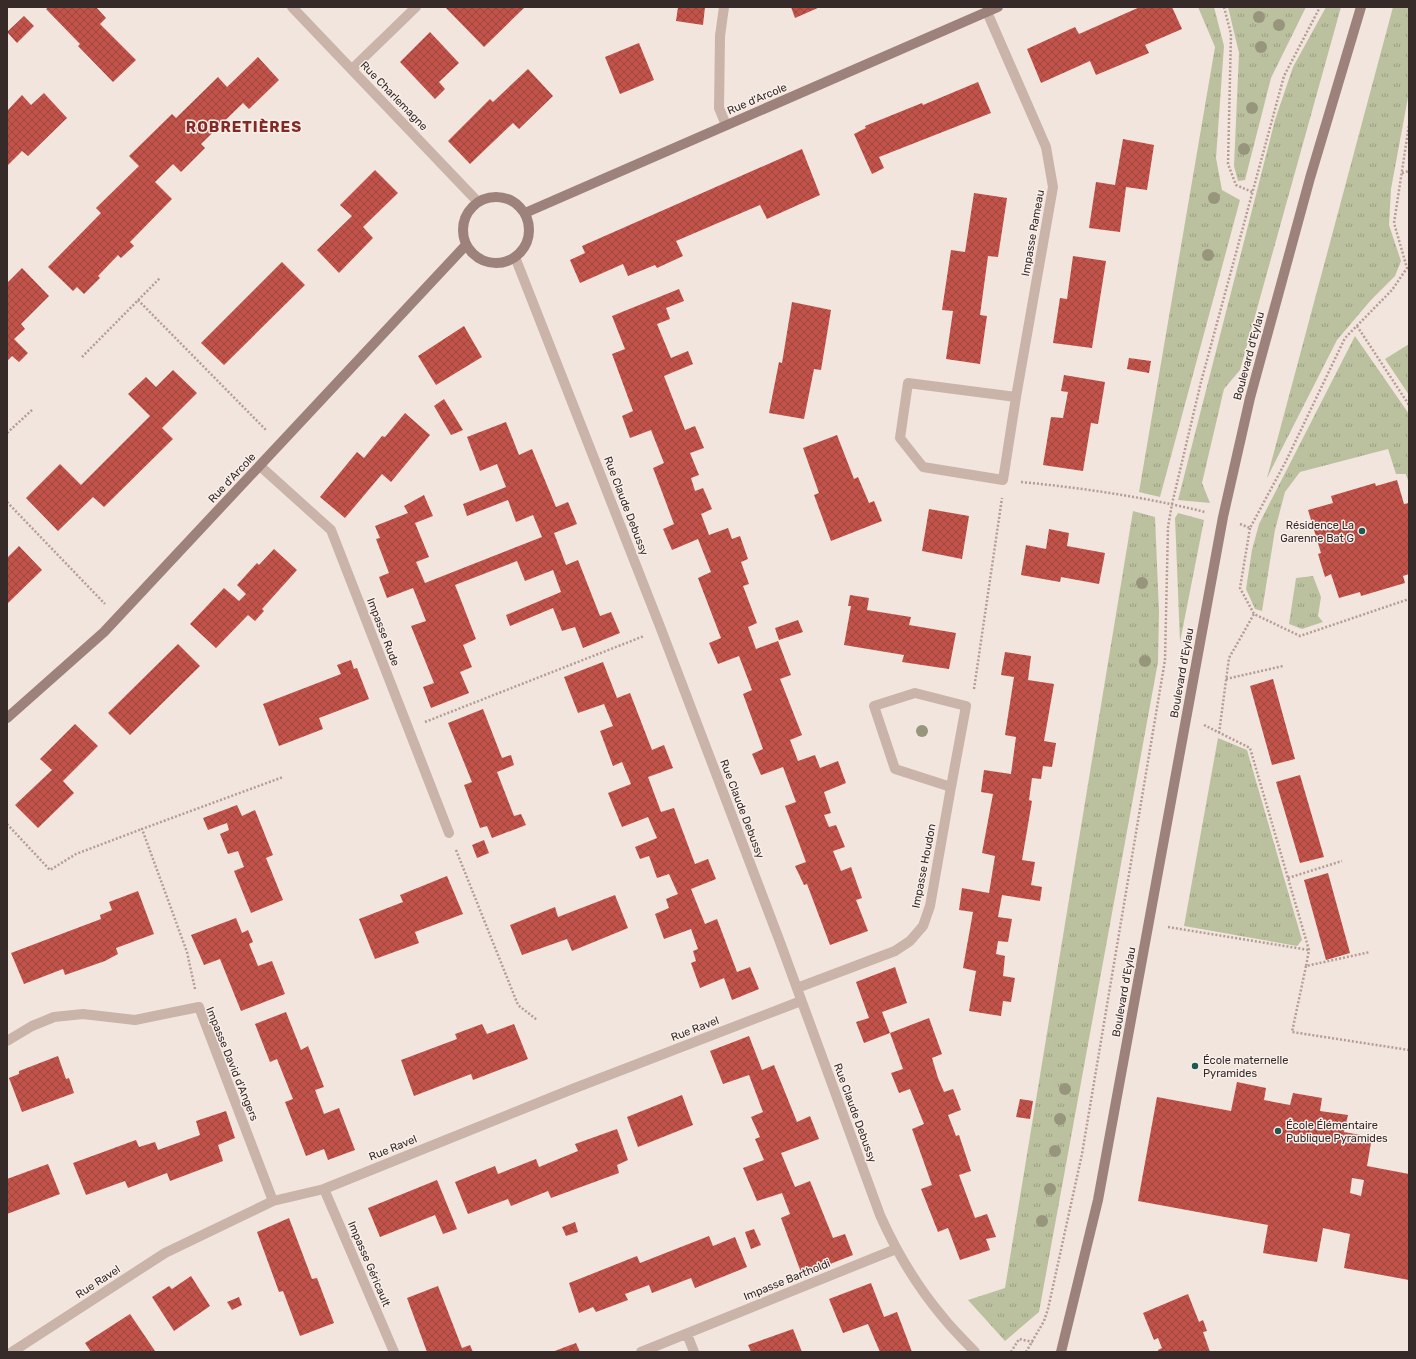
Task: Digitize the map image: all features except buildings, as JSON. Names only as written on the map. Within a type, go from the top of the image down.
[{"type":"main road","name":"Rue d'Arcole","points":[[525,214],[998,7]]},
{"type":"main road","name":"Boulevard d'Eylau","points":[[1061,1352],[1098,1200],[1222,517],[1252,390],[1310,178],[1361,7]]},
{"type":"main road","points":[[499,196],[509,199],[518,205],[525,214],[529,232],[523,250],[515,257],[507,261],[488,262],[479,259],[466,245],[463,236],[463,226],[468,212],[478,202],[488,197],[499,196]]},
{"type":"main road","name":"Rue d'Arcole","points":[[7,718],[104,632],[466,245]]},
{"type":"street","name":"Rue Charlemagne","points":[[292,7],[478,202]]},
{"type":"street","points":[[352,70],[416,7]]},
{"type":"street","points":[[724,7],[720,36],[719,108],[726,125]]},
{"type":"street","name":"Impasse Rameau","points":[[987,12],[1046,147],[1053,187],[1003,480]]},
{"type":"street","name":"Rue Claude Debussy","points":[[515,257],[661,630],[802,1000],[880,1215],[896,1249],[942,1316],[975,1352]]},
{"type":"street","points":[[1003,480],[923,467],[900,438],[908,383],[1016,397]]},
{"type":"street","name":"Impasse Rude","points":[[260,466],[331,530],[448,833]]},
{"type":"street","points":[[951,787],[895,769],[874,706],[914,693],[966,706]]},
{"type":"street","name":"Impasse Houdon","points":[[797,988],[895,951],[910,941],[923,926],[930,906],[966,706]]},
{"type":"street","name":"Rue Ravel","points":[[12,1352],[164,1253],[273,1201],[324,1189],[575,1088],[802,1000]]},
{"type":"street","name":"Impasse David d'Angers","points":[[7,1041],[32,1026],[54,1018],[83,1014],[135,1020],[199,1007],[273,1201]]},
{"type":"street","name":"Impasse Géricault","points":[[324,1189],[391,1351]]},
{"type":"street","name":"Impasse Bartholdi","points":[[641,1352],[896,1249]]},
{"type":"street","points":[[687,1334],[694,1352]]},
{"type":"path","points":[[1224,7],[1231,34],[1228,164],[1236,185],[1252,192]]},
{"type":"path","points":[[1026,1352],[1048,1309],[1082,1154],[1164,668],[1168,602],[1168,527],[1172,504],[1201,382],[1284,76],[1320,7]]},
{"type":"path","points":[[1409,125],[1394,223],[1407,268],[1392,290],[1345,338],[1286,461],[1250,528],[1240,588],[1254,614],[1300,636],[1409,599]]},
{"type":"path","points":[[1402,173],[1409,172]]},
{"type":"path","points":[[82,357],[160,278]]},
{"type":"path","points":[[138,300],[280,444]]},
{"type":"path","points":[[1357,326],[1409,404]]},
{"type":"path","points":[[7,432],[32,410]]},
{"type":"path","points":[[966,706],[974,689],[1002,503],[1003,480],[1077,488],[1172,504],[1222,517],[1250,528]]},
{"type":"path","points":[[7,502],[118,617]]},
{"type":"path","points":[[1219,733],[1228,658],[1254,614]]},
{"type":"path","points":[[408,728],[661,630]]},
{"type":"path","points":[[1226,679],[1283,666]]},
{"type":"path","points":[[1186,717],[1250,748],[1309,950],[1292,1032],[1409,1050]]},
{"type":"path","points":[[7,824],[50,870],[76,854],[282,777]]},
{"type":"path","points":[[142,829],[187,952],[199,1007]]},
{"type":"path","points":[[448,833],[518,1005],[537,1020]]},
{"type":"path","points":[[1288,878],[1342,861]]},
{"type":"path","points":[[1149,924],[1309,950]]},
{"type":"path","points":[[1306,966],[1370,952]]},
{"type":"path","points":[[1011,1352],[1018,1339],[1032,1342]]},
{"type":"green space","points":[[1198,7],[1214,7],[1224,46],[1216,158],[1222,190],[1240,200],[1160,497],[1139,492],[1215,47]]},
{"type":"green space","points":[[1228,7],[1306,7],[1271,78],[1245,180],[1238,181],[1234,166],[1239,53]]},
{"type":"green space","points":[[1326,7],[1341,7],[1240,370],[1224,389],[1202,483],[1210,503],[1178,500],[1275,120],[1293,67]]},
{"type":"green space","points":[[1393,7],[1409,7],[1409,92],[1391,189],[1389,225],[1401,261],[1395,276],[1371,300],[1337,340],[1267,478]]},
{"type":"green space","points":[[1355,336],[1409,414],[1409,484],[1406,474],[1396,474],[1388,449],[1300,472],[1285,492],[1275,530],[1262,611],[1255,609],[1246,589],[1252,550],[1259,524]]},
{"type":"green space","points":[[1409,344],[1409,395],[1385,359]]},
{"type":"green space","points":[[1133,511],[1155,517],[1159,612],[1158,662],[1039,1312],[1005,1341],[968,1300],[1005,1288]]},
{"type":"green space","points":[[1178,513],[1204,520],[1180,642],[1175,518]]},
{"type":"green space","points":[[1313,576],[1321,597],[1318,616],[1323,622],[1302,629],[1289,624],[1296,578]]},
{"type":"green space","points":[[1218,738],[1247,750],[1302,940],[1297,946],[1184,926]]},
{"type":"place","name":"Résidence La Garenne Bat G","points":[[1362,531]]},
{"type":"place","name":"École maternelle Pyramides","points":[[1195,1066]]},
{"type":"place","name":"École Élémentaire Publique Pyramides","points":[[1278,1131]]},
{"type":"district","name":"ROBRETIÈRES","points":[[244,127]]}]
